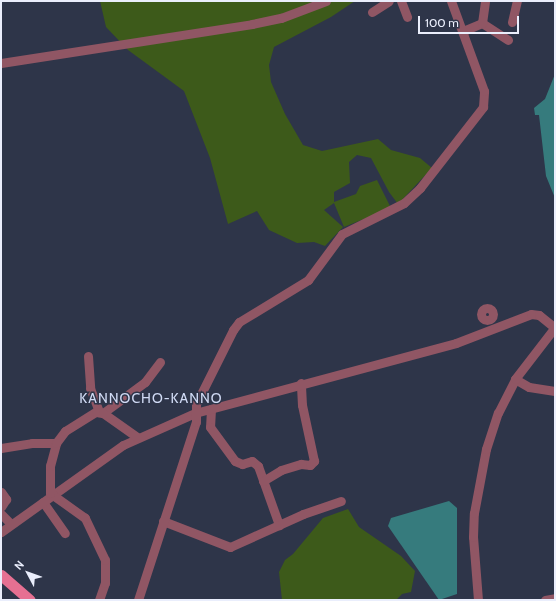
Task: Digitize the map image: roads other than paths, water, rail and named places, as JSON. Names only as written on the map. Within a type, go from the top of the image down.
[{"type":"main road","points":[[1,575],[30,600]]},
{"type":"street","points":[[1,64],[260,22],[295,14],[326,1]]},
{"type":"street","points":[[372,12],[389,1]]},
{"type":"street","points":[[400,1],[407,17]]},
{"type":"street","points":[[138,600],[196,422],[196,404],[239,322],[308,280],[342,234],[404,203],[420,188],[474,120],[485,102],[484,91],[451,1]]},
{"type":"street","points":[[482,23],[485,1]]},
{"type":"street","points":[[512,22],[517,1]]},
{"type":"street","points":[[463,31],[482,23]]},
{"type":"street","points":[[482,23],[508,40]]},
{"type":"street","points":[[1,532],[52,494],[137,437],[195,413],[301,383],[456,343],[494,330],[531,314],[539,315],[555,327],[515,379],[491,431],[476,490],[473,537],[478,600]]},
{"type":"street","points":[[492,315],[494,330]]},
{"type":"street","points":[[88,356],[90,388],[101,413],[137,437]]},
{"type":"street","points":[[99,600],[105,583],[105,560],[85,518],[50,493],[50,466],[56,443],[65,431],[85,417],[101,413],[145,382],[160,362]]},
{"type":"street","points":[[515,379],[529,387],[555,391]]},
{"type":"street","points":[[264,481],[281,470],[301,464],[310,465],[314,461],[302,405],[301,383]]},
{"type":"street","points":[[211,409],[210,427],[213,434],[223,442],[238,463],[252,461],[256,463],[264,481],[279,525]]},
{"type":"street","points":[[1,448],[32,443],[56,443]]},
{"type":"street","points":[[1,492],[6,500],[1,507]]},
{"type":"street","points":[[163,521],[230,547],[279,525],[333,508],[341,500]]},
{"type":"street","points":[[43,502],[65,533]]},
{"type":"street","points":[[1,514],[10,524]]},
{"type":"street","points":[[545,600],[555,598]]},
{"type":"district","name":"KANNOCHO-KANNO","points":[[151,398]]}]
